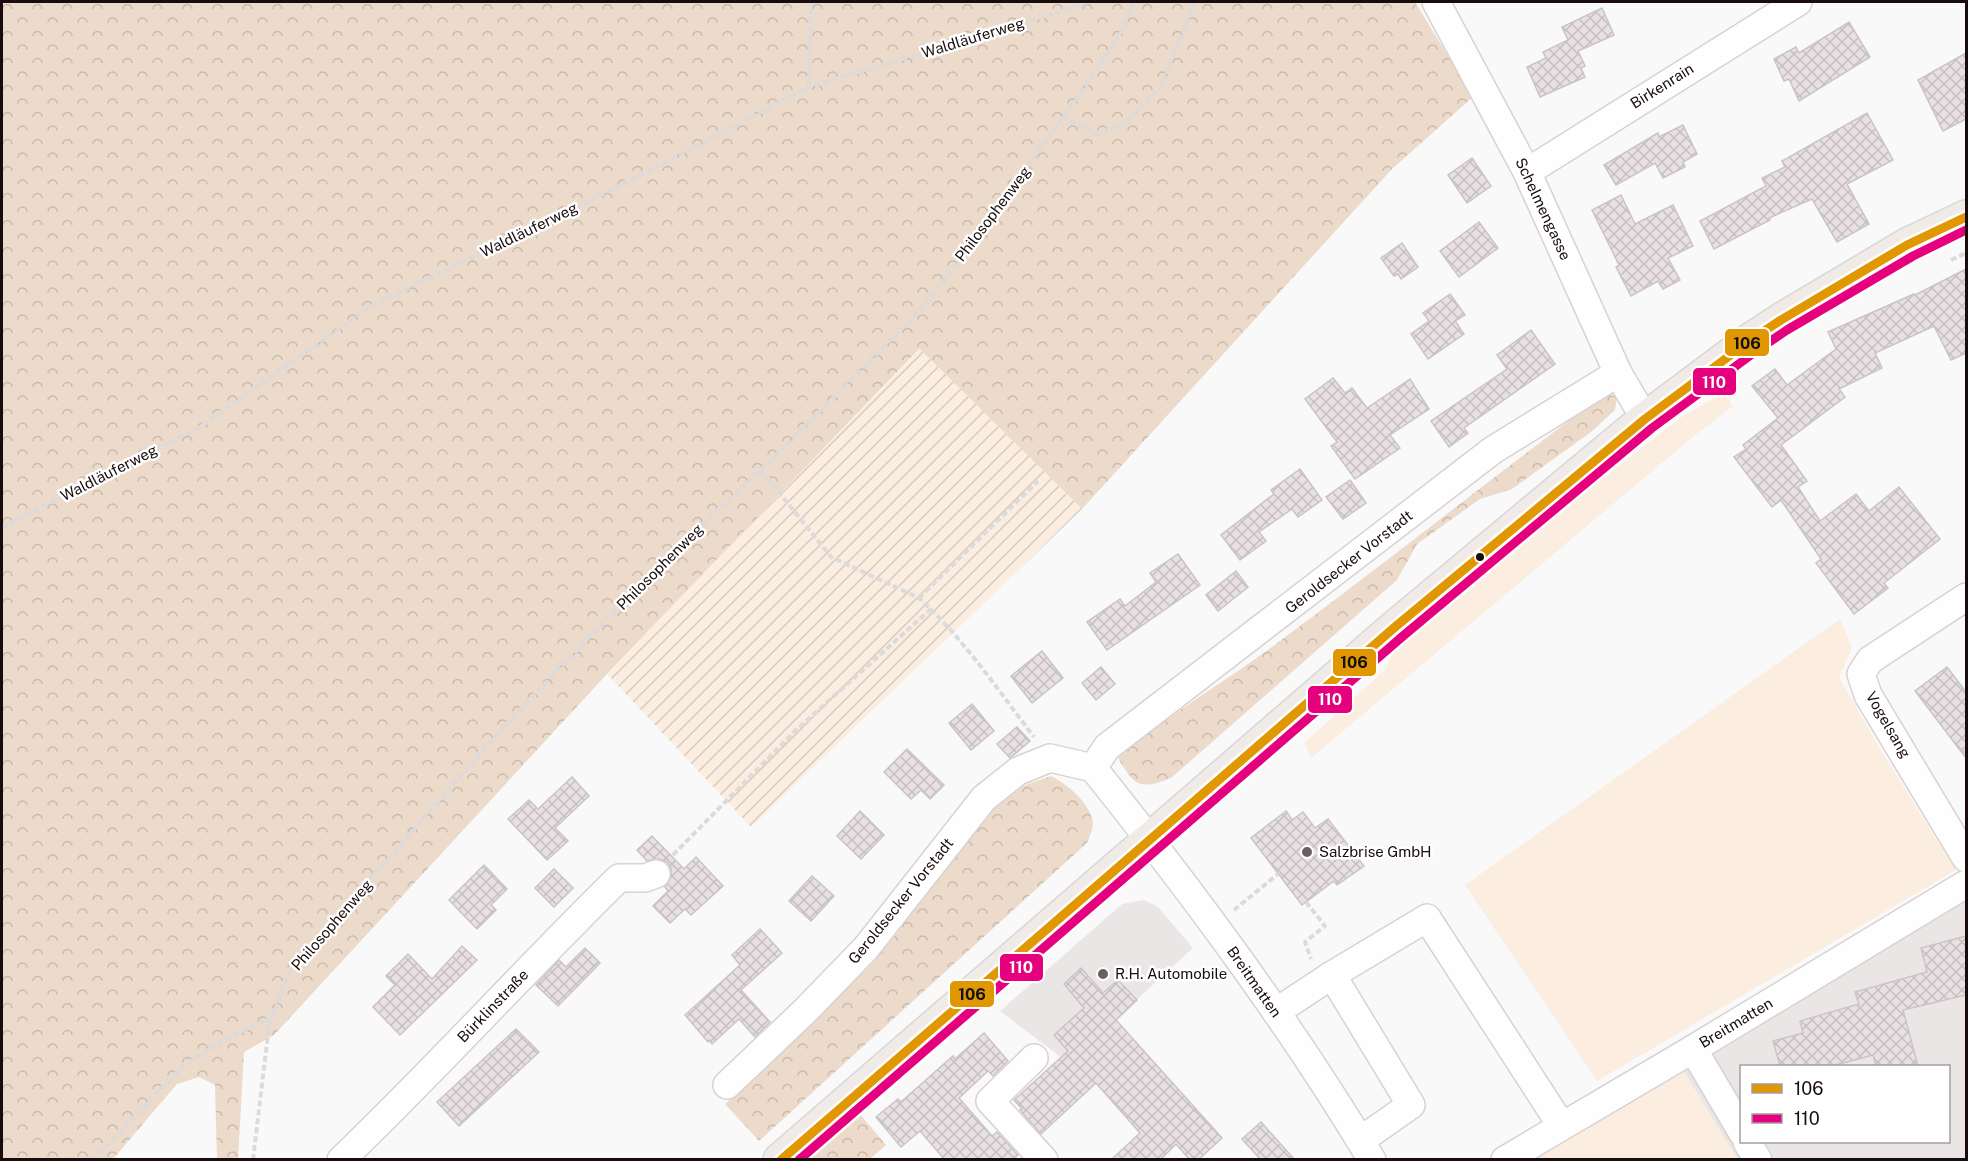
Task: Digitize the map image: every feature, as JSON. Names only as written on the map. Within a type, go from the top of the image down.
[{"type":"main road","points":[[780,1160],[1395,627],[1645,419],[1752,339],[1796,310],[1907,245],[1966,217]]},
{"type":"street","name":"Schelmengasse","points":[[1436,2],[1527,172],[1618,373],[1645,419]]},
{"type":"street","name":"Birkenrain","points":[[1527,172],[1798,2]]},
{"type":"street","name":"Geroldsecker Vorstadt","points":[[1093,768],[1107,747],[1493,450],[1618,373]]},
{"type":"street","name":"Vogelsang","points":[[1966,597],[1870,660],[1861,674],[1868,695],[1966,858]]},
{"type":"street","name":"Geroldsecker Vorstadt","points":[[727,1085],[806,1010],[866,948],[984,798],[1018,771],[1050,758]]},
{"type":"street","points":[[1050,758],[1093,768],[1149,839]]},
{"type":"street","name":"Breitmatten","points":[[1149,839],[1215,925],[1276,1012],[1366,1150]]},
{"type":"street","name":"Bürklinstraße","points":[[341,1160],[406,1097],[619,878],[645,878],[656,874]]},
{"type":"street","name":"Breitmatten","points":[[1505,1160],[1966,884]]},
{"type":"street","points":[[1276,1012],[1327,978],[1427,918],[1561,1125]]},
{"type":"street","points":[[1327,978],[1411,1105],[1366,1150]]},
{"type":"street","points":[[1693,1049],[1740,1129]]},
{"type":"street","points":[[1034,1058],[990,1101],[1044,1160]]},
{"type":"street","points":[[1748,1143],[1758,1160]]},
{"type":"path","points":[[809,87],[811,2]]},
{"type":"path","name":"Waldläuferweg","points":[[2,527],[198,428],[373,305],[609,191],[809,87],[1088,2]]},
{"type":"path","name":"Philosophenweg","points":[[253,1160],[271,1018],[288,975],[350,899],[378,872],[506,724],[657,568],[761,470],[925,305],[1011,190],[1122,31],[1134,2]]},
{"type":"path","points":[[1062,117],[1097,135],[1128,121],[1161,87],[1195,2]]},
{"type":"path","points":[[761,470],[831,557],[919,598],[931,609],[982,669],[1050,758]]},
{"type":"path","points":[[919,598],[1038,481]]},
{"type":"path","points":[[656,874],[796,730],[931,609]]},
{"type":"path","points":[[1238,907],[1278,874]]},
{"type":"path","points":[[1306,902],[1325,926],[1305,942],[1316,973],[1327,978]]},
{"type":"path","points":[[93,1160],[184,1065],[230,1036],[271,1018]]},
{"type":"shaded area","points":[[920,349],[1082,509],[751,827],[607,674]]},
{"type":"shaded area","points":[[1725,392],[1733,406],[1694,436],[1311,758],[1304,743],[1384,671],[1404,633],[1680,418]]},
{"type":"shaded area","points":[[1840,619],[1852,648],[1839,677],[1878,746],[1956,870],[1597,1081],[1465,885]]},
{"type":"shaded area","points":[[1966,898],[1966,1159],[1737,1159],[1683,1070]]},
{"type":"shaded area","name":"R.H. Automobile","points":[[1144,900],[1158,907],[1193,948],[1074,1057],[1062,1058],[1000,1011],[1122,904]]},
{"type":"shaded area","points":[[1683,1070],[1737,1159],[1533,1160]]},
{"type":"green space","points":[[2,2],[1415,2],[1473,97],[1392,169],[1082,509],[919,349],[607,674],[274,1035],[244,1052],[238,1159],[217,1159],[215,1085],[199,1077],[177,1084],[113,1159],[2,1160]]},
{"type":"green space","points":[[1609,394],[1617,397],[1615,410],[1591,432],[1512,489],[1480,499],[1417,544],[1397,580],[1171,778],[1145,785],[1129,775],[1118,758],[1137,742],[1280,641],[1591,404]]},
{"type":"green space","points":[[1051,776],[1071,790],[1088,809],[1093,824],[1087,843],[759,1141],[725,1104],[868,968],[899,931],[930,882],[991,809],[1025,785]]},
{"type":"green space","points":[[859,1113],[886,1145],[870,1159],[805,1160]]},
{"type":"building","points":[[1602,8],[1614,35],[1578,51],[1585,66],[1581,68],[1585,77],[1540,97],[1527,67],[1546,58],[1543,52],[1568,40],[1562,27]]},
{"type":"building","points":[[1849,22],[1870,57],[1799,101],[1789,79],[1784,81],[1774,59],[1796,47],[1799,53]]},
{"type":"building","points":[[1966,53],[1966,119],[1943,131],[1918,80]]},
{"type":"building","points":[[1867,113],[1893,160],[1847,184],[1869,224],[1837,242],[1812,199],[1769,218],[1770,220],[1714,249],[1700,221],[1766,186],[1762,178],[1785,167],[1782,161]]},
{"type":"building","points":[[1683,125],[1697,154],[1683,162],[1685,167],[1663,178],[1655,163],[1616,185],[1604,165],[1658,133],[1659,137]]},
{"type":"building","points":[[1472,158],[1491,186],[1467,203],[1448,175]]},
{"type":"building","points":[[1621,195],[1635,224],[1673,205],[1693,246],[1668,258],[1680,280],[1663,289],[1658,281],[1631,296],[1616,267],[1619,265],[1592,210]]},
{"type":"building","points":[[1479,222],[1498,248],[1459,277],[1440,251]]},
{"type":"building","points":[[1402,243],[1418,267],[1401,279],[1398,274],[1394,276],[1381,258]]},
{"type":"building","points":[[1966,269],[1966,353],[1951,360],[1934,326],[1875,353],[1882,368],[1839,389],[1845,397],[1781,445],[1807,481],[1798,487],[1820,521],[1856,494],[1869,511],[1899,487],[1940,539],[1884,583],[1888,588],[1854,614],[1816,563],[1821,559],[1781,500],[1772,507],[1734,457],[1746,449],[1743,445],[1778,418],[1752,386],[1775,369],[1787,385],[1836,349],[1828,332],[1915,295]]},
{"type":"building","points":[[1450,294],[1465,315],[1455,321],[1464,334],[1428,359],[1411,334],[1429,321],[1423,313]]},
{"type":"building","points":[[1531,330],[1555,364],[1464,428],[1468,433],[1449,447],[1431,421],[1507,369],[1497,355]]},
{"type":"building","points":[[1333,378],[1345,393],[1352,388],[1367,408],[1410,379],[1429,409],[1390,435],[1400,448],[1355,479],[1331,446],[1337,442],[1305,399]]},
{"type":"building","points":[[1300,469],[1322,500],[1298,517],[1292,509],[1259,532],[1266,541],[1240,560],[1221,535],[1274,494],[1271,490]]},
{"type":"building","points":[[1350,480],[1366,503],[1343,519],[1326,497]]},
{"type":"building","points":[[1178,554],[1200,585],[1107,650],[1087,622],[1120,599],[1125,606],[1156,582],[1150,573]]},
{"type":"building","points":[[1236,571],[1248,587],[1218,611],[1206,595]]},
{"type":"building","points":[[1042,651],[1063,678],[1032,703],[1011,676]]},
{"type":"building","points":[[1101,667],[1115,684],[1096,700],[1082,683]]},
{"type":"building","points":[[1947,667],[1966,692],[1966,758],[1915,691]]},
{"type":"building","points":[[972,704],[994,731],[971,750],[949,723]]},
{"type":"building","points":[[1017,727],[1030,741],[1010,758],[997,744]]},
{"type":"building","points":[[907,749],[944,785],[930,799],[921,790],[911,799],[884,772]]},
{"type":"building","points":[[572,777],[589,796],[555,828],[568,841],[547,860],[508,819],[529,800],[538,809]]},
{"type":"building","points":[[860,811],[884,835],[861,859],[837,836]]},
{"type":"building","name":"Salzbrise GmbH","points":[[1286,811],[1292,820],[1303,812],[1315,828],[1328,819],[1364,866],[1337,885],[1334,881],[1302,905],[1251,838]]},
{"type":"building","points":[[652,836],[684,869],[696,857],[723,886],[691,915],[685,909],[670,923],[653,906],[668,891],[665,887],[671,877],[671,868],[667,862],[659,859],[647,861],[637,850]]},
{"type":"building","points":[[484,865],[507,889],[491,905],[496,910],[477,929],[449,900]]},
{"type":"building","points":[[554,869],[573,888],[554,907],[535,888]]},
{"type":"building","points":[[812,876],[834,896],[811,921],[789,901]]},
{"type":"building","points":[[760,929],[782,953],[741,990],[770,1022],[755,1037],[739,1019],[712,1044],[685,1015],[740,965],[732,955]]},
{"type":"building","points":[[1966,936],[1966,995],[1903,1010],[1918,1065],[1876,1065],[1873,1055],[1836,1065],[1780,1065],[1773,1041],[1803,1033],[1800,1021],[1859,1004],[1855,992],[1927,972],[1921,948]]},
{"type":"building","points":[[462,946],[477,960],[400,1035],[373,1007],[395,985],[386,976],[408,954],[432,979]]},
{"type":"building","points":[[585,948],[600,963],[558,1006],[536,985],[559,960],[566,967]]},
{"type":"building","points":[[1081,968],[1103,993],[1118,980],[1137,1000],[1116,1020],[1222,1138],[1198,1160],[1190,1160],[1176,1144],[1160,1160],[1111,1160],[1140,1133],[1096,1083],[1041,1134],[1020,1110],[1022,1109],[1014,1100],[1068,1051],[1054,1035],[1084,1008],[1064,984]]},
{"type":"building","points":[[516,1029],[539,1052],[459,1126],[437,1102]]},
{"type":"building","points":[[984,1033],[1008,1061],[993,1076],[988,1071],[959,1098],[992,1136],[997,1132],[1018,1155],[1012,1160],[945,1160],[920,1131],[901,1147],[876,1117],[898,1099],[901,1102],[953,1056],[955,1059]]},
{"type":"building","points":[[1261,1122],[1295,1160],[1261,1160],[1242,1139]]},
{"type":"transit line","name":"106","points":[[781,1160],[1395,627],[1645,419],[1781,320],[1907,245],[1966,217]]},
{"type":"transit line","name":"110","points":[[799,1160],[1403,636],[1652,428],[1787,330],[1913,256],[1966,230]]},
{"type":"place","name":"Salzbrise GmbH","points":[[1307,852]]},
{"type":"place","name":"R.H. Automobile","points":[[1103,974]]}]
